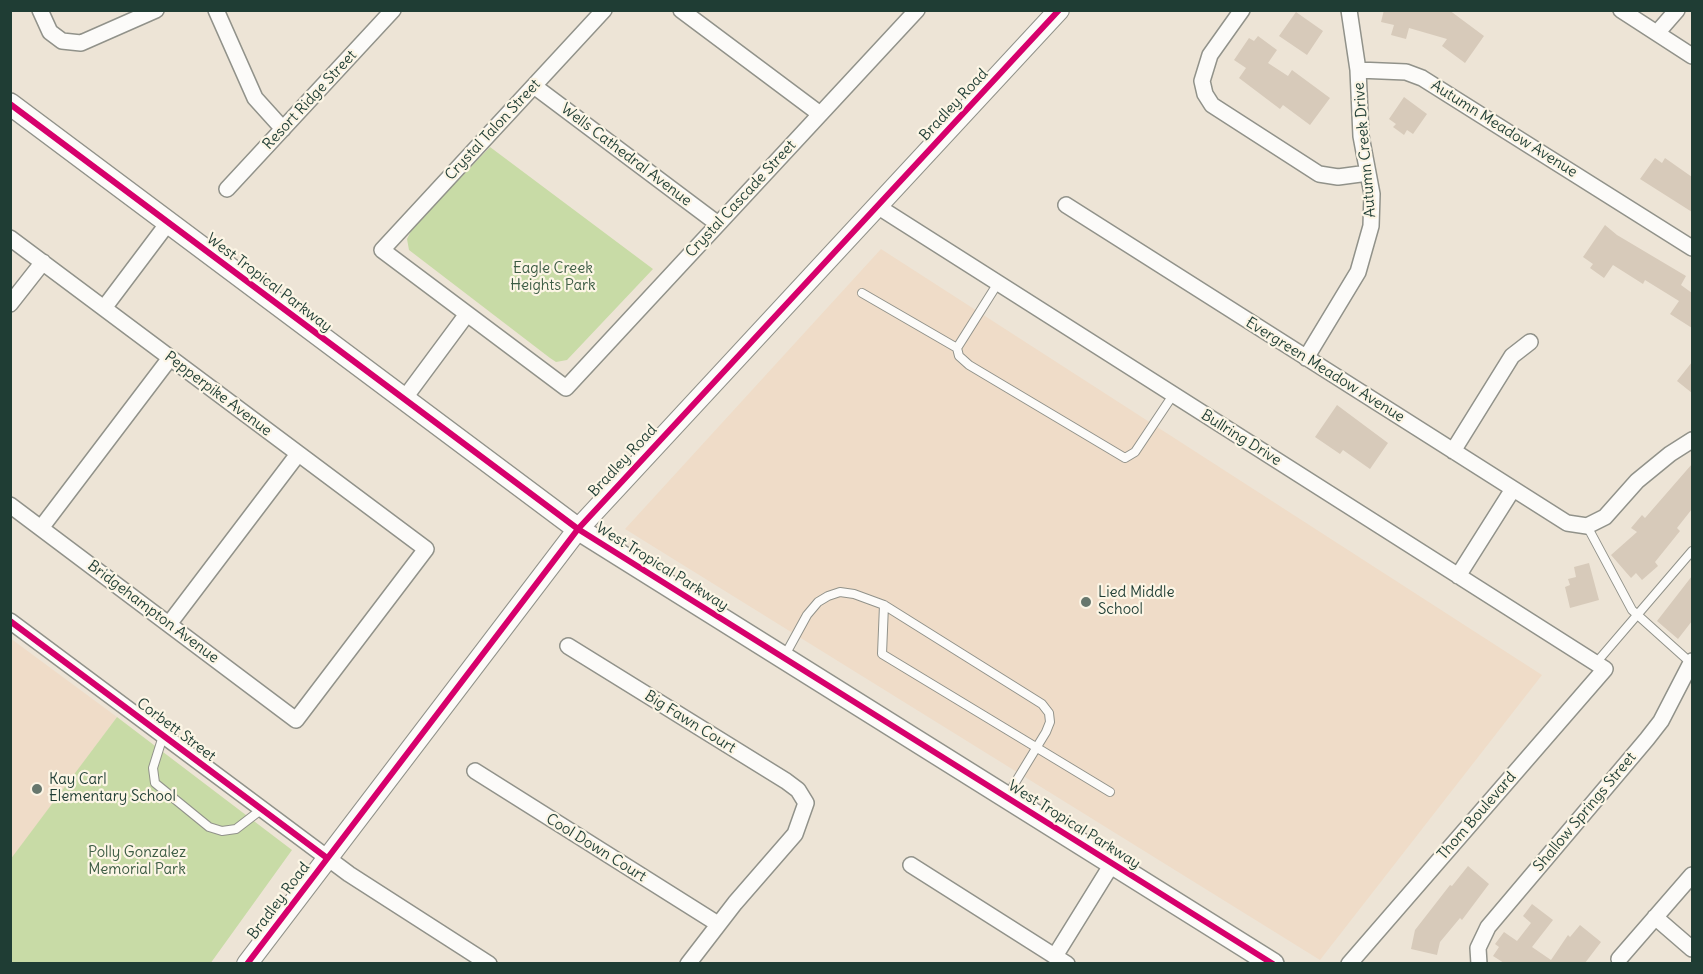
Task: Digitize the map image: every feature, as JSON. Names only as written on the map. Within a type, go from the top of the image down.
[{"type":"main road","name":"West Tropical Parkway","points":[[10,104],[578,529],[1273,963]]},
{"type":"street","points":[[40,10],[50,32],[62,41],[81,43],[156,10]]},
{"type":"street","points":[[216,10],[255,98],[283,129]]},
{"type":"street","name":"Resort Ridge Street","points":[[227,189],[393,10]]},
{"type":"street","name":"Crystal Talon Street","points":[[468,314],[382,250],[604,10]]},
{"type":"street","points":[[681,10],[820,114]]},
{"type":"street","name":"Crystal Cascade Street","points":[[468,314],[566,388],[917,10]]},
{"type":"street","name":"Bradley Road","points":[[247,963],[578,529],[1059,10]]},
{"type":"street","points":[[1242,10],[1210,55],[1202,81],[1205,94],[1212,105],[1318,174],[1338,177],[1368,173]]},
{"type":"street","points":[[1349,10],[1358,70]]},
{"type":"street","points":[[1621,10],[1692,56]]},
{"type":"street","points":[[1657,33],[1677,10]]},
{"type":"street","name":"Autumn Creek Drive","points":[[1306,358],[1358,272],[1371,226],[1372,194],[1361,136],[1358,70]]},
{"type":"street","name":"Autumn Meadow Avenue","points":[[1358,70],[1406,72],[1422,78],[1692,248]]},
{"type":"street","name":"Wells Cathedral Avenue","points":[[534,86],[718,224]]},
{"type":"street","name":"Bullring Drive","points":[[877,206],[1600,666]]},
{"type":"street","name":"Evergreen Meadow Avenue","points":[[1066,206],[1567,523],[1587,526]]},
{"type":"street","points":[[104,308],[168,223]]},
{"type":"street","name":"Pepperpike Avenue","points":[[10,238],[426,549],[296,720]]},
{"type":"street","points":[[10,304],[43,262]]},
{"type":"street","points":[[404,399],[468,314]]},
{"type":"street","points":[[1453,451],[1512,356],[1530,342]]},
{"type":"street","points":[[41,528],[171,358]]},
{"type":"street","points":[[1587,526],[1605,518],[1637,481],[1670,454],[1692,440]]},
{"type":"street","points":[[169,624],[298,454]]},
{"type":"street","points":[[1458,576],[1513,489]]},
{"type":"street","name":"Bridgehampton Avenue","points":[[10,505],[296,720]]},
{"type":"street","name":"Corbett Street","points":[[10,621],[349,874],[489,963]]},
{"type":"street","name":"Big Fawn Court","points":[[568,646],[786,781],[798,790],[806,803],[795,834],[718,924]]},
{"type":"street","name":"Shallow Springs Street","points":[[1478,962],[1478,948],[1488,927],[1661,721],[1692,662]]},
{"type":"street","name":"Thom Boulevard","points":[[1349,963],[1600,666]]},
{"type":"street","name":"Cool Down Court","points":[[475,771],[718,924]]},
{"type":"street","points":[[911,865],[1061,960],[1112,864]]},
{"type":"street","points":[[1619,959],[1692,875]]},
{"type":"street","points":[[1655,917],[1692,949]]},
{"type":"street","points":[[688,963],[718,924]]},
{"type":"lane","points":[[957,348],[998,284]]},
{"type":"lane","points":[[862,293],[957,348],[959,356],[969,365],[1125,458],[1135,452],[1173,395]]},
{"type":"lane","points":[[1587,526],[1632,610],[1692,662]]},
{"type":"lane","points":[[1600,666],[1638,614],[1692,551]]},
{"type":"lane","points":[[783,658],[807,615],[818,602],[840,592],[854,594],[884,606],[1042,704],[1049,713],[1050,722],[1006,797]]},
{"type":"lane","points":[[884,606],[882,654],[1110,792]]},
{"type":"lane","points":[[163,736],[153,768],[155,783],[209,827],[222,831],[236,829],[262,809]]},
{"type":"shaded area","name":"Lied Middle School","points":[[881,249],[1542,675],[1320,960],[625,529]]},
{"type":"shaded area","name":"Kay Carl Elementary School","points":[[10,638],[117,717],[11,860],[10,860]]},
{"type":"green space","name":"Eagle Creek Heights Park","points":[[490,147],[653,269],[567,360],[556,362],[550,358],[409,250],[407,239],[413,227]]},
{"type":"green space","name":"Polly Gonzalez Memorial Park","points":[[117,717],[292,850],[210,964],[11,963],[10,860]]},
{"type":"building","points":[[1384,10],[1449,10],[1484,36],[1465,63],[1442,46],[1447,39],[1409,28],[1406,39],[1391,35],[1394,25],[1381,22]]},
{"type":"building","points":[[1296,12],[1323,31],[1307,55],[1279,36]]},
{"type":"building","points":[[1258,36],[1277,50],[1268,63],[1288,76],[1292,70],[1330,98],[1310,125],[1283,105],[1280,109],[1239,78],[1246,68],[1234,60],[1249,38],[1254,41]]},
{"type":"building","points":[[1404,97],[1427,114],[1413,134],[1407,130],[1404,135],[1393,127],[1396,124],[1389,119]]},
{"type":"building","points":[[1655,158],[1662,163],[1665,158],[1692,177],[1692,212],[1640,179]]},
{"type":"building","points":[[1605,225],[1617,235],[1686,276],[1681,285],[1692,293],[1692,328],[1670,314],[1679,301],[1645,280],[1643,284],[1613,265],[1604,278],[1590,268],[1593,264],[1583,257]]},
{"type":"building","points":[[1692,362],[1692,393],[1677,381]]},
{"type":"building","points":[[1337,405],[1388,443],[1370,469],[1343,450],[1340,454],[1315,437]]},
{"type":"building","points":[[1692,464],[1692,509],[1677,528],[1680,531],[1655,562],[1658,566],[1642,580],[1636,573],[1631,578],[1611,555],[1637,532],[1631,528],[1642,515],[1645,518]]},
{"type":"building","points":[[1589,563],[1599,600],[1570,608],[1565,587],[1570,585],[1568,579],[1576,577],[1574,567]]},
{"type":"building","points":[[1692,576],[1692,621],[1678,639],[1657,621]]},
{"type":"building","points":[[1468,866],[1489,884],[1462,920],[1460,918],[1440,942],[1437,955],[1411,949],[1415,930]]},
{"type":"building","points":[[1532,904],[1553,920],[1532,947],[1551,960],[1568,935],[1570,937],[1580,925],[1601,942],[1585,963],[1504,963],[1493,956],[1499,947],[1495,944],[1504,932],[1517,941],[1531,923],[1523,916]]},
{"type":"cycle path","points":[[247,964],[578,529],[1059,10]]},
{"type":"cycle path","points":[[10,104],[578,529],[1273,964]]},
{"type":"cycle path","points":[[10,621],[327,858]]},
{"type":"place","name":"Lied Middle School","points":[[1086,602]]},
{"type":"place","name":"Kay Carl Elementary School","points":[[37,789]]}]
